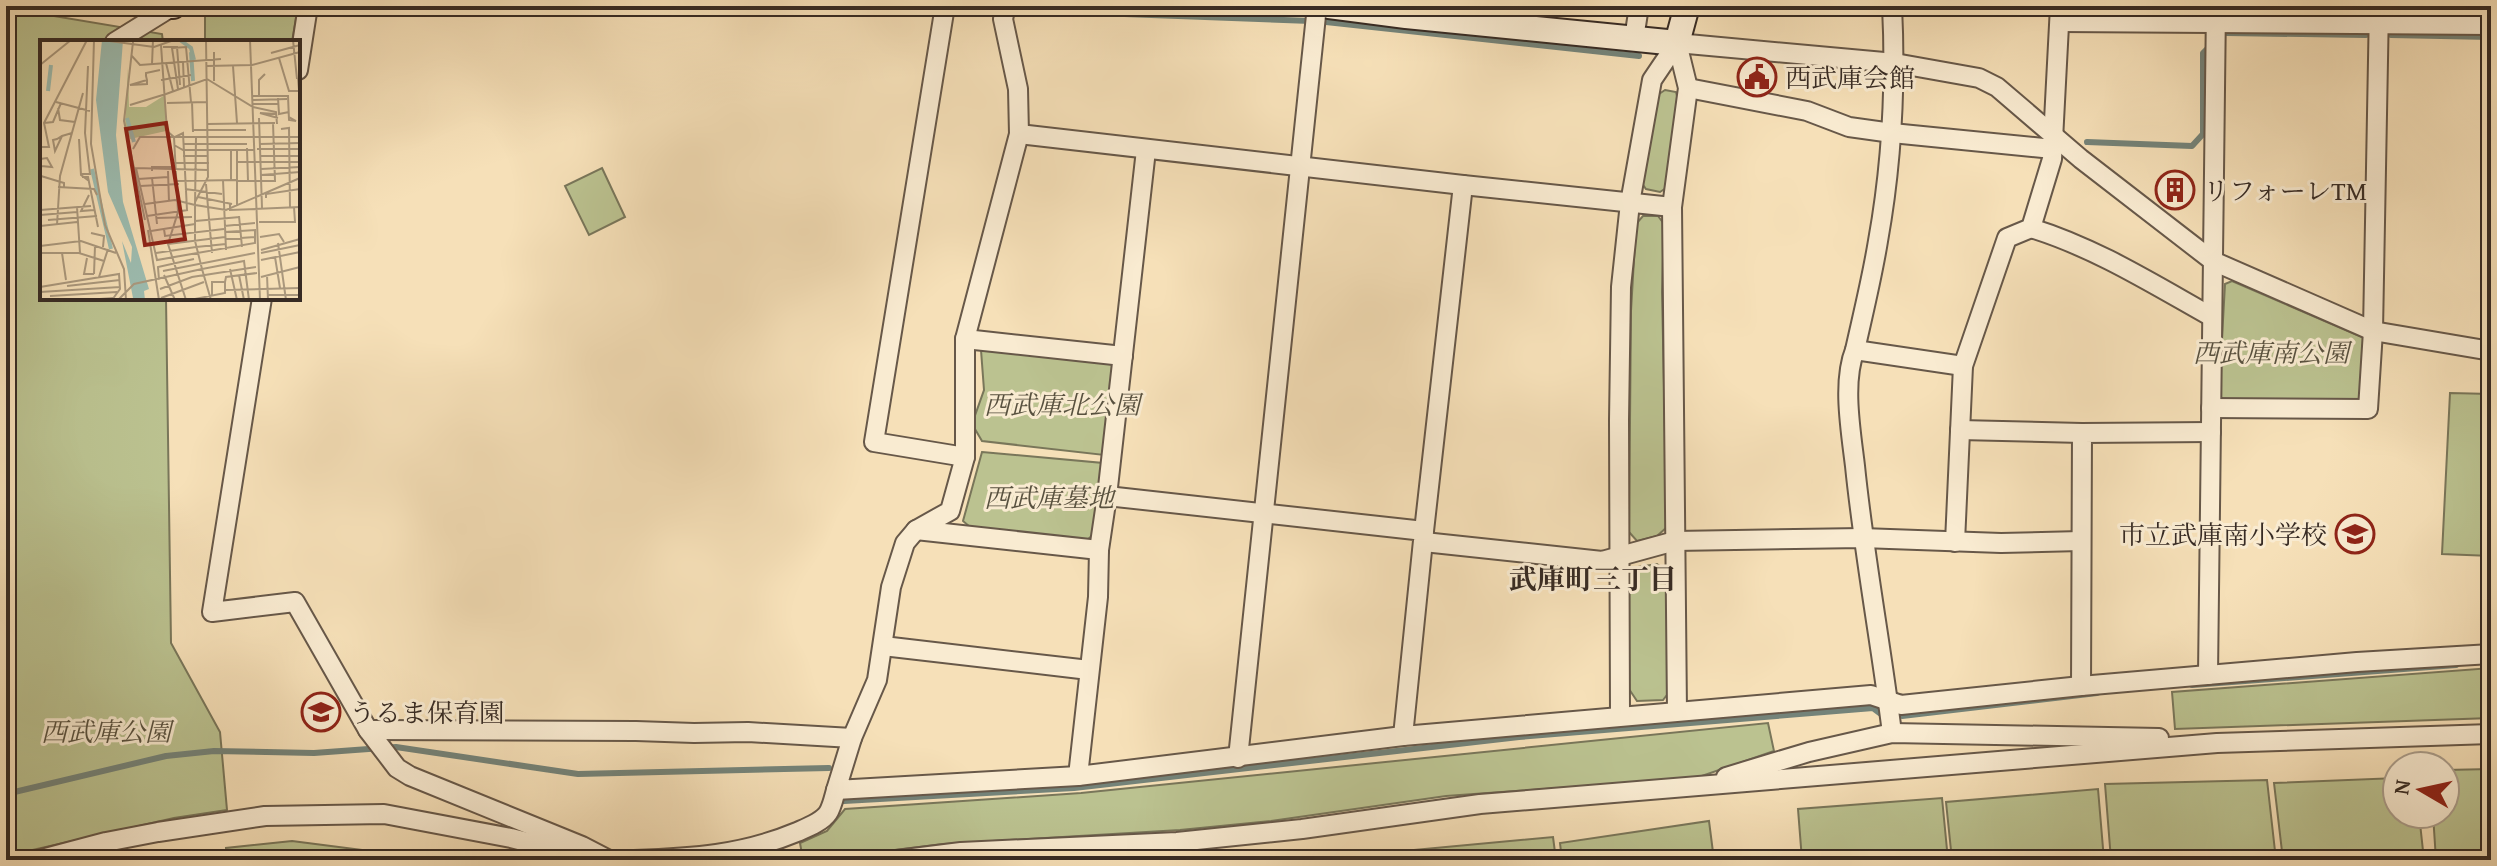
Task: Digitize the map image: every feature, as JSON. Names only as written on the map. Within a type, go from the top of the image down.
[{"type":"street","points":[[118,40],[172,6]]},
{"type":"street","points":[[300,57],[308,6]]},
{"type":"street","points":[[945,6],[874,442],[965,457]]},
{"type":"street","points":[[634,860],[726,854],[774,841],[811,826],[827,814],[852,738],[877,680],[891,587],[905,543],[916,530],[950,511],[965,457],[965,339],[1019,134],[1018,89],[1003,19],[1006,6]]},
{"type":"street","points":[[1238,758],[1317,6]]},
{"type":"street","points":[[1329,6],[1503,16],[1634,39],[1895,63],[1979,78],[1997,87],[2054,143],[2213,261],[2373,331],[2491,351]]},
{"type":"street","points":[[1634,39],[1639,6]]},
{"type":"street","points":[[1620,715],[1621,287],[1630,203],[1652,80],[1677,43],[1687,6]]},
{"type":"street","points":[[1892,6],[1895,63],[1892,133],[1878,240],[1855,350],[1849,365],[1851,427],[1862,538],[1892,733]]},
{"type":"street","points":[[2031,228],[2052,159],[2060,14],[2151,21],[2217,15],[2378,15],[2491,25]]},
{"type":"street","points":[[2208,675],[2217,15]]},
{"type":"street","points":[[2211,408],[2368,409],[2373,331],[2378,15]]},
{"type":"street","points":[[1677,43],[1688,88],[1672,207],[1677,711]]},
{"type":"street","points":[[1688,88],[1807,111],[1849,127],[1892,133],[2054,143]]},
{"type":"street","points":[[1019,134],[1672,207]]},
{"type":"street","points":[[1078,776],[1098,597],[1099,550],[1146,150]]},
{"type":"street","points":[[1403,736],[1463,185]]},
{"type":"street","points":[[1955,542],[1963,366],[2007,238],[2031,228],[2065,239],[2212,317]]},
{"type":"street","points":[[262,300],[212,612],[295,602],[368,730],[397,768],[609,860]]},
{"type":"street","points":[[965,339],[1123,356]]},
{"type":"street","points":[[1855,350],[1963,366]]},
{"type":"street","points":[[1960,430],[2211,432]]},
{"type":"street","points":[[2081,686],[2082,433]]},
{"type":"street","points":[[1107,496],[1264,514],[1602,561],[1675,541],[1862,538],[1955,542],[2081,541]]},
{"type":"street","points":[[916,530],[1099,550]]},
{"type":"street","points":[[883,646],[1089,670]]},
{"type":"street","points":[[836,790],[1078,776],[1403,736],[1620,715],[1871,695],[1901,705],[2357,662],[2491,654]]},
{"type":"street","points":[[368,730],[748,732],[852,738]]},
{"type":"street","points":[[1699,787],[1809,752],[1892,733],[2157,738],[2217,743]]},
{"type":"street","points":[[897,860],[961,852],[1177,842],[1302,829],[1480,804],[2217,743],[2491,734]]},
{"type":"street","points":[[38,860],[119,840],[265,816],[384,814],[511,838],[599,860]]},
{"type":"green space","points":[[214,6],[298,6],[292,40],[205,40],[205,13]]},
{"type":"green space","name":"西武庫公園","points":[[6,8],[162,34],[163,40],[40,40],[40,300],[166,300],[171,643],[220,732],[227,810],[174,818],[6,856]]},
{"type":"green space","points":[[1665,90],[1676,92],[1678,100],[1666,188],[1660,192],[1646,189],[1641,182],[1659,94]]},
{"type":"green space","points":[[602,168],[625,217],[589,235],[565,186]]},
{"type":"green space","points":[[1643,216],[1658,216],[1664,224],[1662,292],[1667,527],[1657,536],[1637,541],[1629,532],[1631,311],[1636,224]]},
{"type":"green space","name":"西武庫南公園","points":[[2232,281],[2364,338],[2364,401],[2223,401],[2219,393],[2225,284]]},
{"type":"green space","name":"西武庫北公園","points":[[981,350],[1115,362],[1104,455],[982,441],[972,424],[984,390]]},
{"type":"green space","points":[[2450,393],[2491,394],[2491,556],[2442,554]]},
{"type":"green space","name":"西武庫墓地","points":[[982,452],[1103,463],[1094,534],[1087,540],[970,527],[963,521]]},
{"type":"green space","points":[[1657,564],[1667,571],[1670,691],[1663,700],[1637,701],[1629,689],[1629,574],[1638,567]]},
{"type":"green space","points":[[2491,668],[2491,718],[2175,729],[2172,692]]},
{"type":"green space","points":[[1768,723],[1774,751],[1696,778],[1446,796],[1271,821],[1180,830],[943,844],[814,860],[803,860],[800,843],[827,831],[845,809],[1081,793]]},
{"type":"green space","points":[[2491,769],[2491,860],[2436,860],[2434,830],[2461,830],[2461,770]]},
{"type":"green space","points":[[2381,779],[2381,830],[2421,830],[2424,860],[2283,860],[2274,783]]},
{"type":"green space","points":[[2267,780],[2276,860],[2111,860],[2105,784]]},
{"type":"green space","points":[[2098,789],[2104,860],[1952,860],[1946,802]]},
{"type":"green space","points":[[1942,798],[1948,860],[1802,860],[1798,809]]},
{"type":"green space","points":[[1709,821],[1714,860],[1562,860],[1560,843]]},
{"type":"green space","points":[[1553,837],[1556,860],[1307,860]]},
{"type":"green space","points":[[292,841],[440,860],[226,860],[226,848]]},
{"type":"waterway","points":[[1017,10],[1311,21]]},
{"type":"waterway","points":[[1326,22],[1639,56]]},
{"type":"waterway","points":[[2227,33],[2366,35]]},
{"type":"waterway","points":[[2391,35],[2491,37]]},
{"type":"waterway","points":[[2087,142],[2192,146],[2203,134],[2203,53],[2207,49]]},
{"type":"waterway","points":[[2192,685],[2456,665]]},
{"type":"waterway","points":[[1902,716],[2097,693]]},
{"type":"waterway","points":[[844,801],[1074,788],[1519,737],[1873,708],[1881,714]]},
{"type":"waterway","points":[[6,794],[166,756],[214,751],[314,753],[396,747],[578,774],[829,768]]},
{"type":"place","name":"西武庫会館","points":[[1757,77]]},
{"type":"place","name":"リフォーレTM","points":[[2175,190]]},
{"type":"place","name":"市立武庫南小学校","points":[[2355,534]]},
{"type":"place","name":"うるま保育園","points":[[321,712]]},
{"type":"district","name":"武庫町三丁目","points":[[1593,578]]}]
